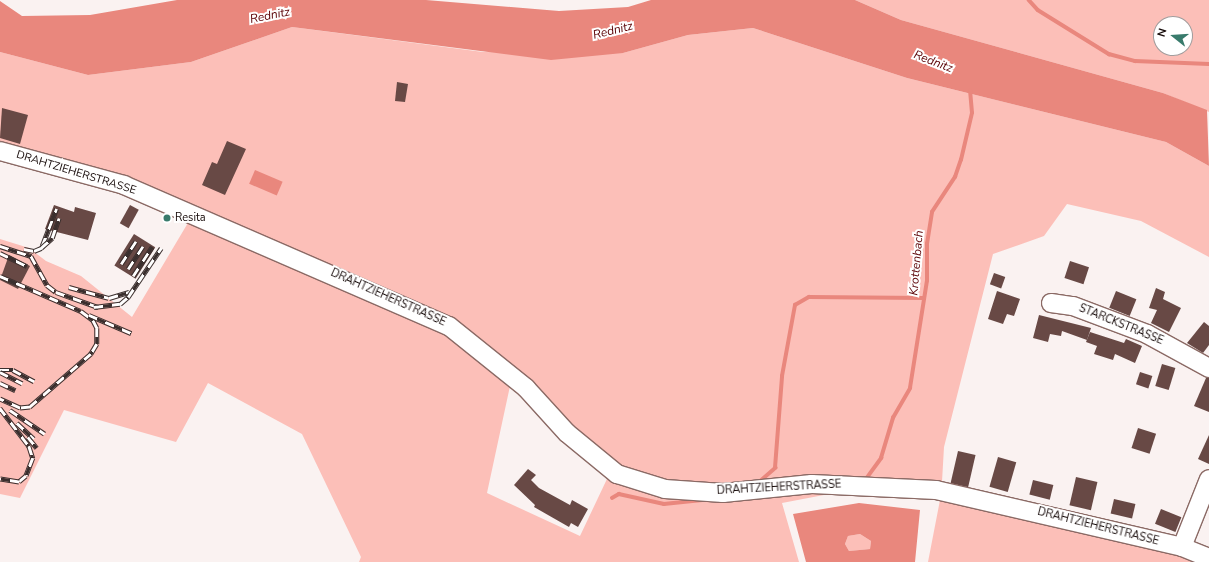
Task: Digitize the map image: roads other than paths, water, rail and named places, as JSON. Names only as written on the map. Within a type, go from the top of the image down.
[{"type":"street","name":"DRAHTZIEHERSTRASSE","points":[[0,151],[124,185],[449,326],[526,388],[567,433],[617,474],[665,488],[723,493],[812,484],[936,490],[1182,547],[1209,558]]},
{"type":"street","name":"STARCKSTRASSE","points":[[1051,303],[1073,306],[1147,334],[1209,368]]},
{"type":"street","points":[[1182,547],[1209,479]]},
{"type":"water","name":"Rednitz","points":[[177,0],[426,0],[559,11],[628,7],[651,0],[855,0],[901,20],[1163,93],[1207,110],[1209,166],[1166,142],[907,78],[753,28],[688,35],[623,53],[551,60],[292,27],[191,62],[88,75],[0,52],[0,1],[22,16],[90,15]]},
{"type":"water","points":[[255,170],[283,182],[277,196],[249,184]]},
{"type":"water","points":[[859,503],[920,510],[915,562],[806,562],[793,514]],"holes":[[[860,534],[871,541],[870,549],[849,551],[845,544],[848,536]]]},
{"type":"waterway","points":[[1029,0],[1038,10],[1109,54],[1135,61],[1209,64]]},
{"type":"waterway","name":"Krottenbach","points":[[866,479],[881,458],[893,418],[910,388],[927,281],[927,244],[932,212],[955,177],[961,160],[972,113],[970,91]]},
{"type":"waterway","points":[[758,483],[775,468],[782,376],[795,305],[809,297],[924,298]]},
{"type":"waterway","points":[[612,498],[619,494],[664,504],[702,500]]},
{"type":"railway","points":[[42,246],[56,209]]},
{"type":"railway","points":[[24,249],[34,251],[41,248],[52,238],[59,218]]},
{"type":"railway","points":[[121,264],[136,241]]},
{"type":"railway","points":[[0,246],[31,256],[47,285],[56,292],[98,307]]},
{"type":"railway","points":[[128,269],[143,246]]},
{"type":"railway","points":[[133,276],[152,247]]},
{"type":"railway","points":[[94,307],[120,304],[128,297],[161,248]]},
{"type":"railway","points":[[0,253],[27,266]]},
{"type":"railway","points":[[0,276],[81,311],[93,320],[97,328],[97,344],[91,354],[30,407],[20,408],[0,399]]},
{"type":"railway","points":[[69,287],[109,298],[129,292]]},
{"type":"railway","points":[[89,315],[131,333]]},
{"type":"railway","points":[[0,370],[13,370],[34,381]]},
{"type":"railway","points":[[0,372],[22,383]]},
{"type":"railway","points":[[0,383],[15,390]]},
{"type":"railway","points":[[0,408],[29,446],[33,458],[26,476],[19,482],[0,479]]},
{"type":"railway","points":[[10,410],[45,434]]},
{"type":"railway","points":[[17,423],[34,439]]},
{"type":"railway","points":[[28,437],[37,448]]},
{"type":"place","name":"Resita","points":[[167,218]]}]
